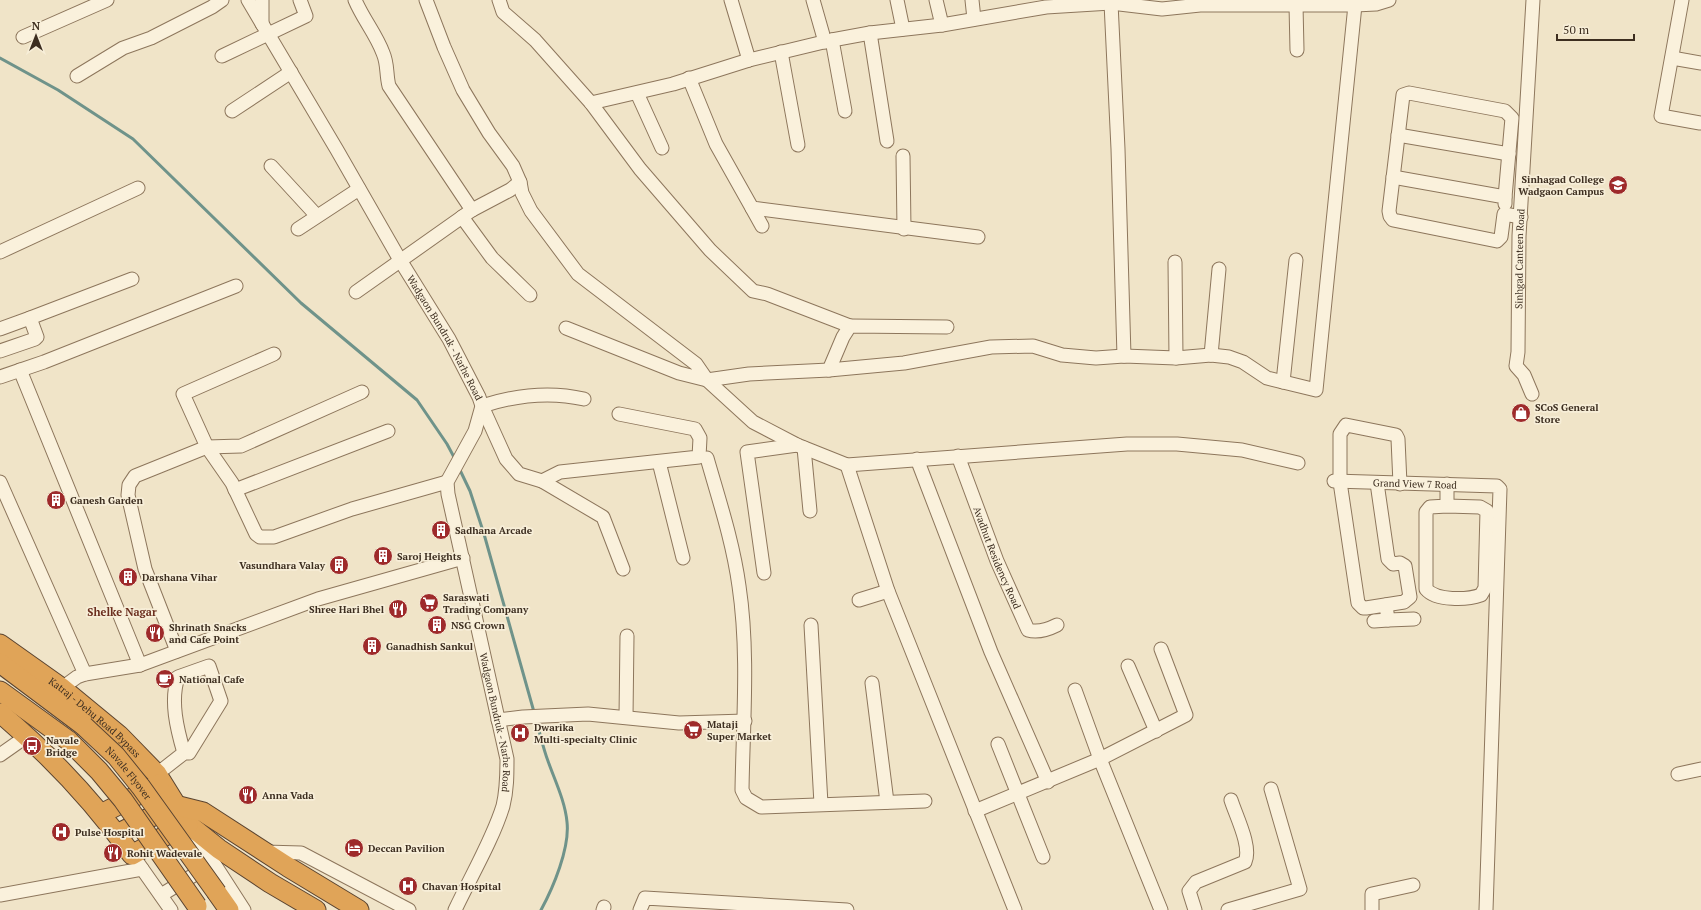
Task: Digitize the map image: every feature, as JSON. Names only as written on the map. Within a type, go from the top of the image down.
[{"type":"highway","name":"Katraj - Dehu Road Bypass","points":[[0,644],[62,688],[119,734],[159,778],[188,824],[219,849],[270,883],[316,910]]},
{"type":"highway","name":"Navale Flyover","points":[[0,663],[84,726],[116,756],[141,787],[229,910]]},
{"type":"highway","name":"Navale Flyover","points":[[0,691],[69,742],[99,771],[123,800],[198,908]]},
{"type":"highway","points":[[0,713],[50,757],[101,814],[137,862],[163,836],[188,824]]},
{"type":"highway","points":[[101,814],[159,778]]},
{"type":"highway","points":[[117,834],[176,805],[202,812],[358,910]]},
{"type":"street","points":[[23,37],[107,0]]},
{"type":"street","points":[[77,76],[110,55],[151,38],[212,7],[222,0]]},
{"type":"street","name":"Wadgaon Bundruk - Narhe Road","points":[[248,0],[400,260],[449,339],[479,397],[482,406],[475,431],[450,478],[450,501],[507,760],[507,783],[503,806],[495,826],[455,910]]},
{"type":"street","points":[[262,0],[265,29]]},
{"type":"street","points":[[222,56],[265,29],[306,16],[300,0]]},
{"type":"street","points":[[355,0],[360,12],[383,52],[387,65],[386,75],[389,86],[467,213],[492,258],[530,295]]},
{"type":"street","points":[[426,0],[444,47],[463,90],[489,133],[513,166],[520,182],[522,193],[531,211],[578,274],[696,364],[707,380],[754,422],[800,447],[847,466],[917,459],[1127,444],[1177,444],[1242,450],[1298,463]]},
{"type":"street","points":[[499,0],[503,12],[535,40],[591,103],[640,169],[710,250],[752,291],[767,294],[850,326],[947,327]]},
{"type":"street","points":[[730,0],[749,60]]},
{"type":"street","points":[[813,0],[828,41],[845,111]]},
{"type":"street","points":[[897,0],[903,29]]},
{"type":"street","points":[[936,0],[942,25]]},
{"type":"street","points":[[972,0],[974,19]]},
{"type":"street","points":[[591,103],[637,93],[749,60],[828,41],[870,33],[942,25],[974,19],[1009,6],[1046,7],[1111,3],[1162,9],[1225,3],[1296,5],[1311,2],[1355,5],[1376,4],[1389,0]]},
{"type":"street","name":"Sinhgad Canteen Road","points":[[1532,0],[1521,217],[1518,352],[1516,366],[1524,375],[1532,394]]},
{"type":"street","points":[[1682,0],[1661,116],[1700,123]]},
{"type":"street","points":[[1111,3],[1118,149],[1124,356]]},
{"type":"street","points":[[1296,5],[1297,50]]},
{"type":"street","points":[[566,328],[679,373],[707,380],[749,374],[829,370],[904,363],[992,347],[1033,346],[1062,355],[1096,358],[1124,356],[1176,358],[1211,354],[1229,357],[1243,362],[1267,378],[1316,390],[1355,5]]},
{"type":"street","points":[[870,33],[887,141]]},
{"type":"street","points":[[781,52],[798,145]]},
{"type":"street","points":[[1672,58],[1701,63]]},
{"type":"street","points":[[232,111],[291,72]]},
{"type":"street","points":[[689,78],[716,144],[762,226]]},
{"type":"street","points":[[637,93],[662,148]]},
{"type":"street","points":[[1409,93],[1505,111],[1512,118],[1509,154],[1501,237],[1497,241],[1393,220],[1390,216],[1389,211],[1402,96],[1409,93]]},
{"type":"street","points":[[1398,135],[1509,154]]},
{"type":"street","points":[[903,156],[904,229]]},
{"type":"street","points":[[271,166],[317,216]]},
{"type":"street","points":[[1393,177],[1505,197]]},
{"type":"street","points":[[356,292],[467,213],[510,190],[520,182]]},
{"type":"street","points":[[0,252],[138,188]]},
{"type":"street","points":[[298,229],[359,189]]},
{"type":"street","points":[[752,208],[904,229],[978,237]]},
{"type":"street","points":[[1504,214],[1521,217]]},
{"type":"street","points":[[1283,382],[1296,260]]},
{"type":"street","points":[[1175,262],[1176,358]]},
{"type":"street","points":[[1211,354],[1219,269]]},
{"type":"street","points":[[0,329],[132,279]]},
{"type":"street","points":[[0,377],[236,286]]},
{"type":"street","points":[[0,351],[35,339],[37,336],[30,318]]},
{"type":"street","points":[[829,370],[842,336],[850,326]]},
{"type":"street","points":[[274,354],[183,394],[207,447],[232,483],[256,534],[266,537],[274,537],[352,509],[450,478]]},
{"type":"street","points":[[20,370],[140,665]]},
{"type":"street","points":[[177,651],[145,569],[128,495],[129,485],[135,476],[207,447],[241,446],[362,392]]},
{"type":"street","points":[[584,399],[548,393],[500,400],[482,406],[506,459],[519,474],[542,481],[603,517],[623,569]]},
{"type":"street","points":[[542,481],[560,472],[699,457],[700,438],[695,429],[619,414]]},
{"type":"street","points":[[1377,483],[1388,559],[1393,564],[1400,562],[1405,566],[1410,597],[1404,602],[1363,608],[1358,603],[1337,481],[1340,434],[1346,425],[1396,435],[1398,439],[1400,484]]},
{"type":"street","points":[[235,490],[388,431]]},
{"type":"street","points":[[800,447],[810,511]]},
{"type":"street","points":[[764,573],[747,452],[800,447]]},
{"type":"street","name":"Avadhut Residency Road","points":[[958,456],[997,561],[1028,630],[1035,632],[1047,630],[1057,625]]},
{"type":"street","points":[[707,458],[731,544],[740,586],[743,633],[745,721],[742,790],[746,798],[761,807],[925,800]]},
{"type":"street","points":[[917,459],[991,652],[1048,782]]},
{"type":"street","points":[[659,462],[683,558]]},
{"type":"street","points":[[847,466],[888,591],[1015,910]]},
{"type":"street","name":"Grand View 7 Road","points":[[1337,481],[1497,486],[1500,491],[1486,910]]},
{"type":"street","points":[[0,482],[84,674]]},
{"type":"street","points":[[1447,484],[1447,506]]},
{"type":"street","points":[[1430,506],[1447,506],[1480,507],[1487,511],[1485,588],[1481,595],[1443,598],[1430,593],[1426,589],[1426,512],[1430,506]]},
{"type":"street","points":[[62,688],[77,677],[84,674],[140,665],[318,599],[463,558]]},
{"type":"street","points":[[859,600],[888,591]]},
{"type":"street","points":[[1386,605],[1388,620]]},
{"type":"street","points":[[1374,621],[1414,619]]},
{"type":"street","points":[[811,625],[821,804]]},
{"type":"street","points":[[626,717],[627,636]]},
{"type":"street","points":[[975,811],[1048,782],[1100,759],[1186,715],[1161,649]]},
{"type":"street","points":[[159,778],[184,752],[189,753],[221,702],[210,666],[178,677],[174,688],[176,726],[184,752]]},
{"type":"street","points":[[1128,666],[1156,731]]},
{"type":"street","points":[[872,683],[887,802]]},
{"type":"street","points":[[1074,690],[1161,910]]},
{"type":"street","points":[[498,720],[549,715],[588,714],[679,723],[745,721]]},
{"type":"street","points":[[0,755],[27,736]]},
{"type":"street","points":[[998,744],[1043,857]]},
{"type":"street","points":[[1678,774],[1701,769]]},
{"type":"street","points":[[1228,910],[1300,889],[1271,789]]},
{"type":"street","points":[[1195,910],[1190,891],[1192,886],[1196,882],[1245,862],[1248,856],[1246,844],[1231,800]]},
{"type":"street","points":[[188,824],[244,910]]},
{"type":"street","points":[[264,852],[302,854],[409,910]]},
{"type":"street","points":[[0,895],[137,862],[171,910]]},
{"type":"street","points":[[161,895],[213,864]]},
{"type":"street","points":[[1372,910],[1372,894],[1413,884]]},
{"type":"street","points":[[640,910],[645,898],[750,907],[847,910]]},
{"type":"waterway","points":[[0,58],[58,90],[133,139],[301,303],[417,400],[447,444],[455,459]]},
{"type":"waterway","points":[[459,468],[470,491],[484,534],[534,712]]},
{"type":"waterway","points":[[536,720],[546,756],[562,799],[567,822],[566,844],[560,868],[551,891],[541,910]]},
{"type":"place","name":"Sinhagad College Wadgaon Campus","points":[[1618,185]]},
{"type":"place","name":"SCoS General Store","points":[[1521,413]]},
{"type":"place","name":"Ganesh Garden","points":[[56,500]]},
{"type":"place","name":"Sadhana Arcade","points":[[441,530]]},
{"type":"place","name":"Saroj Heights","points":[[383,556]]},
{"type":"place","name":"Vasundhara Valay","points":[[339,565]]},
{"type":"place","name":"Darshana Vihar","points":[[128,577]]},
{"type":"place","name":"Saraswati Trading Company","points":[[429,603]]},
{"type":"place","name":"Shree Hari Bhel","points":[[398,609]]},
{"type":"place","name":"NSG Crown","points":[[437,625]]},
{"type":"place","name":"Shrinath Snacks and Cafe Point","points":[[155,633]]},
{"type":"place","name":"Ganadhish Sankul","points":[[372,646]]},
{"type":"place","name":"National Cafe","points":[[165,679]]},
{"type":"place","name":"Mataji Super Market","points":[[693,730]]},
{"type":"place","name":"Dwarika Multi-specialty Clinic","points":[[520,733]]},
{"type":"place","name":"Navale Bridge","points":[[32,746]]},
{"type":"place","name":"Anna Vada","points":[[248,795]]},
{"type":"place","name":"Pulse Hospital","points":[[61,832]]},
{"type":"place","name":"Deccan Pavilion","points":[[354,848]]},
{"type":"place","name":"Rohit Wadevale","points":[[113,853]]},
{"type":"place","name":"Chavan Hospital","points":[[408,886]]},
{"type":"district","name":"Shelke Nagar","points":[[122,612]]}]
